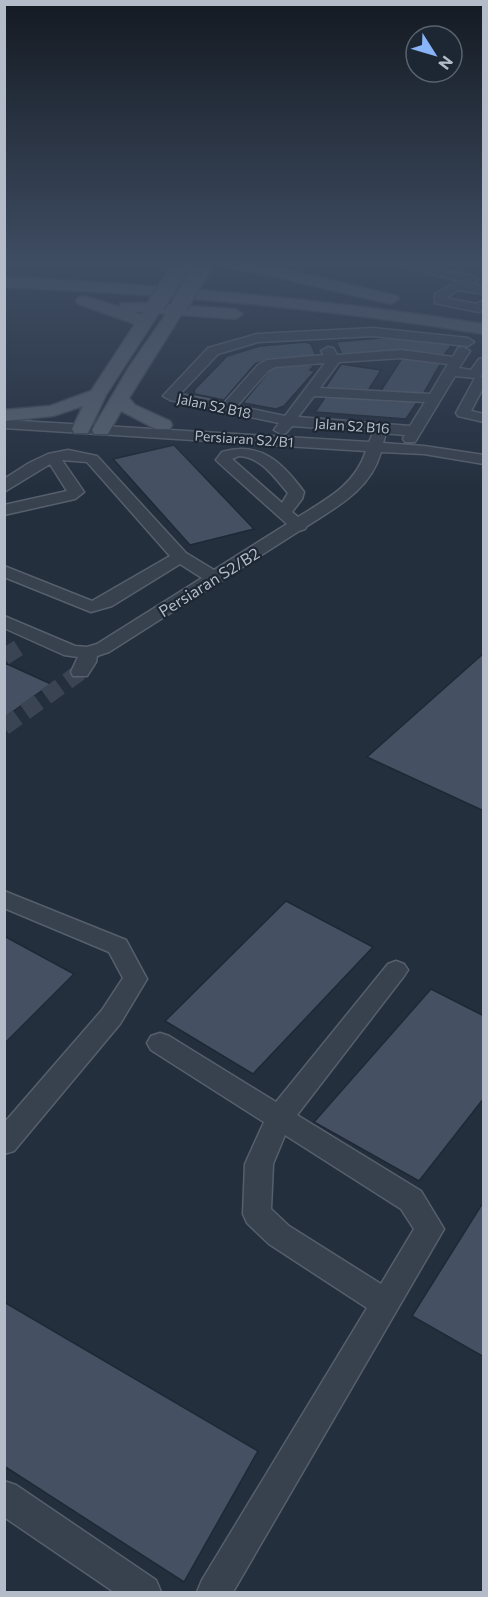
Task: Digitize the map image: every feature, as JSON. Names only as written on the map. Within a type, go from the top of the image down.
[{"type":"main road","points":[[93,425],[98,395],[134,340]]},
{"type":"main road","points":[[93,425],[118,398],[158,340]]},
{"type":"main road","points":[[4,416],[54,411],[98,395]]},
{"type":"main road","points":[[118,398],[129,409],[163,425]]},
{"type":"street","name":"Jalan S2 B18","points":[[252,340],[213,351],[170,396],[227,409],[285,426]]},
{"type":"street","points":[[322,340],[333,360]]},
{"type":"street","name":"Jalan S2 B18","points":[[448,340],[468,342]]},
{"type":"street","points":[[413,435],[470,340]]},
{"type":"street","points":[[227,409],[267,365],[401,354],[475,374],[483,362]]},
{"type":"street","points":[[285,426],[333,360]]},
{"type":"street","points":[[452,369],[481,381],[458,425],[483,431]]},
{"type":"street","points":[[310,392],[435,398]]},
{"type":"street","points":[[463,412],[483,417]]},
{"type":"street","name":"Persiaran S2/B1","points":[[4,416],[215,437],[334,444],[376,442],[413,435],[483,450]]},
{"type":"street","name":"Persiaran S2/B1","points":[[4,424],[285,426],[483,460]]},
{"type":"street","name":"Jalan S2 B16","points":[[285,426],[413,435]]},
{"type":"street","points":[[215,437],[231,453]]},
{"type":"street","name":"Persiaran S2/B2","points":[[88,653],[102,648],[344,495],[368,469],[376,442]]},
{"type":"street","points":[[334,444],[368,469],[387,459],[424,450]]},
{"type":"street","points":[[284,513],[294,500],[296,492],[260,455],[249,451],[227,454],[224,460],[298,526]]},
{"type":"street","points":[[4,487],[37,462],[53,457],[79,455],[92,459],[180,557],[214,578]]},
{"type":"street","points":[[4,510],[69,496],[77,489],[53,457]]},
{"type":"street","points":[[22,474],[46,501]]},
{"type":"street","points":[[4,571],[91,607],[106,602],[180,557]]},
{"type":"street","points":[[4,621],[71,651],[88,653],[87,662],[80,672]]},
{"type":"street","points":[[4,899],[118,946],[135,979],[111,1017],[4,1143]]},
{"type":"street","points":[[385,1303],[279,1235],[257,1214],[259,1164],[280,1117],[396,970]]},
{"type":"street","points":[[160,1043],[411,1200],[430,1229],[214,1593]]},
{"type":"street","points":[[4,1497],[144,1593]]},
{"type":"building","points":[[428,340],[446,342],[451,346],[443,356],[343,356],[336,342]]},
{"type":"building","points":[[306,342],[311,344],[316,356],[272,359],[255,364],[224,400],[195,394],[194,390],[227,356],[260,346]]},
{"type":"building","points":[[402,358],[442,361],[422,396],[380,392]]},
{"type":"building","points":[[293,363],[314,366],[310,370],[315,371],[284,406],[276,409],[243,403],[274,365]]},
{"type":"building","points":[[341,364],[381,370],[366,394],[325,388]]},
{"type":"building","points":[[326,396],[418,401],[406,419],[315,412]]},
{"type":"building","points":[[174,445],[254,529],[190,545],[113,459]]},
{"type":"building","points":[[484,653],[484,811],[367,757]]},
{"type":"building","points":[[7,664],[51,684],[4,718],[4,665]]},
{"type":"building","points":[[286,901],[373,947],[253,1074],[165,1021]]},
{"type":"building","points":[[4,936],[74,974],[4,1044]]},
{"type":"building","points":[[431,989],[484,1016],[484,1098],[419,1181],[314,1122]]},
{"type":"building","points":[[484,1201],[484,1357],[412,1316]]},
{"type":"building","points":[[4,1302],[258,1451],[184,1582],[4,1466]]},
{"type":"tunnel","points":[[4,657],[23,645]]},
{"type":"tunnel","points":[[4,727],[80,672]]}]
